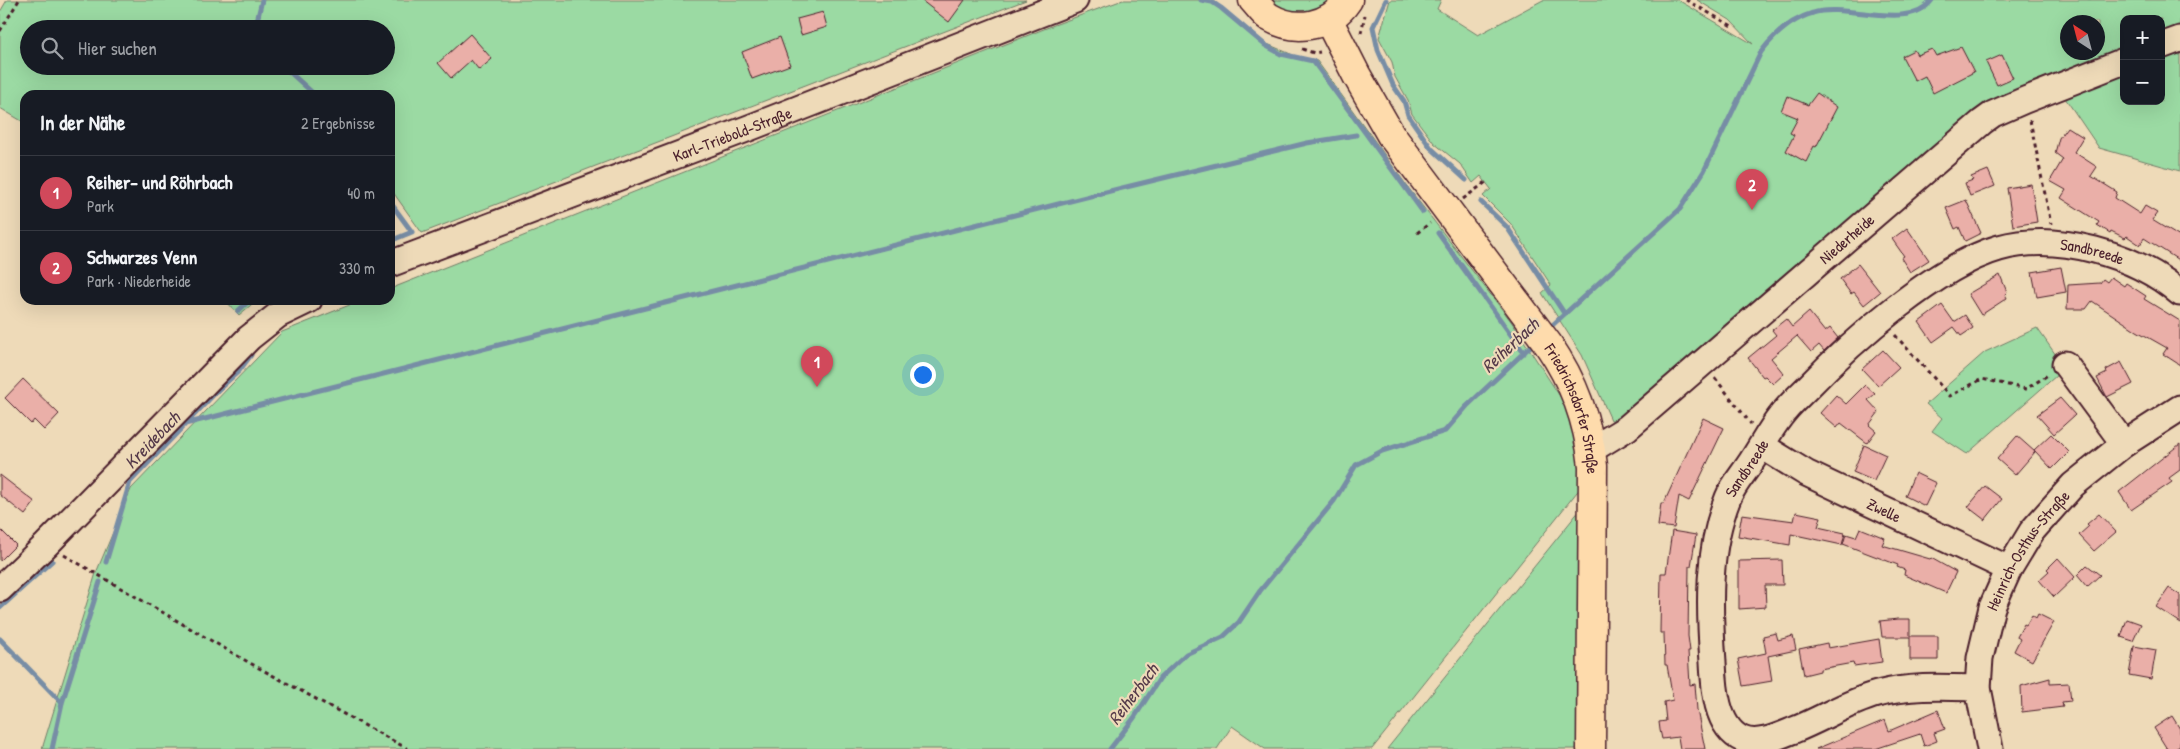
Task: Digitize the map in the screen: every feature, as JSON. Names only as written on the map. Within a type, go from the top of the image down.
[{"type":"main road","points":[[1253,0],[1268,16],[1289,25],[1310,26],[1328,20],[1348,0]]},
{"type":"main road","name":"Friedrichsdorfer Straße","points":[[1328,20],[1357,76],[1392,136],[1542,334],[1566,372],[1578,398],[1585,418],[1591,450],[1594,496],[1591,749]]},
{"type":"street","name":"Karl-Triebold-Straße","points":[[395,262],[749,128],[1075,0]]},
{"type":"street","points":[[2165,45],[2180,39]]},
{"type":"street","name":"Niederheide","points":[[1591,450],[1627,428],[1701,362],[1982,122],[1993,114],[2025,100],[2120,63]]},
{"type":"street","name":"Sandbreede","points":[[1978,688],[1925,686],[1876,694],[1778,736],[1758,741],[1743,739],[1730,730],[1722,717],[1714,677],[1710,621],[1711,580],[1715,543],[1728,496],[1786,410],[1830,364],[1921,290],[1966,261],[2000,248],[2026,244],[2055,244],[2082,247],[2112,255],[2143,269],[2180,293]]},
{"type":"street","points":[[0,589],[46,545],[250,338],[278,315],[299,305]]},
{"type":"street","points":[[2065,364],[2124,444]]},
{"type":"street","name":"Heinrich-Osthus-Straße","points":[[1990,749],[1978,688],[1980,658],[1992,607],[2009,569],[2032,531],[2073,485],[2124,444],[2180,408]]},
{"type":"street","name":"Zwelle","points":[[1762,446],[1806,473],[2009,569]]},
{"type":"path","points":[[0,31],[19,0]]},
{"type":"path","points":[[1686,0],[1732,26]]},
{"type":"path","points":[[2025,100],[2055,244]]},
{"type":"path","points":[[1882,320],[1950,396],[1982,379],[2026,389],[2065,364]]},
{"type":"path","points":[[1701,362],[1749,419],[1762,446]]},
{"type":"path","points":[[46,545],[248,662],[408,749]]},
{"type":"green space","points":[[7,0],[1026,0],[422,233],[395,195],[395,90],[20,90],[20,120],[0,108],[0,12]]},
{"type":"green space","points":[[1123,0],[1213,0],[1265,43],[1293,55],[1317,61],[1410,190],[1511,321],[1563,401],[1576,434],[1581,487],[1372,749],[1265,749],[1232,726],[1217,749],[42,749],[96,573],[131,489],[282,332],[350,305],[395,305],[395,287],[1054,25]]},
{"type":"green space","points":[[1266,0],[1337,0],[1325,11],[1290,16]]},
{"type":"green space","points":[[1390,0],[1441,0],[1437,9],[1478,35],[1543,0],[1678,0],[1753,44],[1730,20],[1697,0],[2180,0],[2180,26],[2165,32],[2165,15],[2120,15],[2120,51],[2105,57],[2105,15],[2060,15],[2060,60],[2097,60],[1981,107],[1622,420],[1611,420],[1582,355],[1542,293],[1551,285],[1511,224],[1483,196],[1491,189],[1481,176],[1473,183],[1460,164],[1434,143],[1412,114],[1408,100],[1395,77],[1392,62],[1379,38]]},
{"type":"green space","points":[[2180,49],[2180,171],[2099,148],[2063,95],[2120,73],[2120,105],[2165,105],[2165,55]]},
{"type":"green space","points":[[230,305],[251,305],[239,315]]},
{"type":"green space","points":[[2037,328],[2065,368],[1967,454],[1932,431],[1942,418],[1926,404],[1985,352]]},
{"type":"green space","points":[[1584,505],[1578,749],[1387,749]]},
{"type":"building","points":[[921,0],[965,0],[949,22]]},
{"type":"building","points":[[823,12],[827,27],[801,35],[797,19]]},
{"type":"building","points":[[470,34],[492,59],[479,70],[471,60],[451,78],[438,63]]},
{"type":"building","points":[[780,37],[790,65],[752,79],[742,52]]},
{"type":"building","points":[[1961,47],[1974,72],[1933,93],[1925,76],[1915,81],[1902,56],[1914,50],[1917,55],[1932,49],[1936,56]]},
{"type":"building","points":[[2002,55],[2013,78],[1997,85],[1986,62]]},
{"type":"building","points":[[1817,93],[1837,107],[1806,162],[1786,151],[1794,135],[1790,133],[1798,118],[1781,111],[1787,96],[1808,105]]},
{"type":"building","points":[[2067,127],[2083,137],[2074,152],[2097,167],[2091,176],[2117,192],[2115,198],[2140,214],[2145,206],[2157,213],[2152,220],[2180,237],[2180,261],[2144,238],[2140,245],[2127,236],[2125,238],[2111,231],[2110,233],[2097,225],[2099,222],[2061,198],[2066,190],[2050,181],[2063,159],[2055,153],[2059,138]]},
{"type":"building","points":[[1988,170],[1995,186],[1970,196],[1965,183],[1973,180],[1971,177]]},
{"type":"building","points":[[2031,184],[2037,222],[2013,226],[2007,188]]},
{"type":"building","points":[[1966,200],[1981,233],[1965,241],[1959,227],[1955,229],[1946,208]]},
{"type":"building","points":[[1907,228],[1929,260],[1910,272],[1901,258],[1904,256],[1892,239]]},
{"type":"building","points":[[1858,264],[1880,292],[1864,305],[1854,292],[1851,294],[1840,279]]},
{"type":"building","points":[[2061,267],[2066,292],[2037,297],[2032,272]]},
{"type":"building","points":[[2000,275],[2007,292],[2005,294],[2007,298],[1981,315],[1968,294]]},
{"type":"building","points":[[2111,277],[2124,286],[2126,283],[2146,296],[2144,299],[2180,321],[2180,365],[2163,354],[2167,348],[2137,331],[2092,301],[2086,309],[2067,309],[2068,285],[2100,283],[2103,279],[2107,282]]},
{"type":"building","points":[[1942,305],[1954,322],[1965,315],[1973,328],[1961,336],[1954,327],[1933,342],[1919,322]]},
{"type":"building","points":[[1809,312],[1825,332],[1830,328],[1838,338],[1824,351],[1819,345],[1811,352],[1797,336],[1771,358],[1784,374],[1773,384],[1765,376],[1763,377],[1748,358],[1776,335],[1772,330],[1786,319],[1792,327]]},
{"type":"building","points":[[1883,350],[1899,367],[1878,386],[1862,369]]},
{"type":"building","points":[[2121,362],[2133,384],[2107,397],[2097,378],[2107,373],[2106,370]]},
{"type":"building","points":[[23,379],[59,414],[44,430],[34,420],[31,424],[5,398]]},
{"type":"building","points":[[1865,385],[1875,394],[1868,400],[1879,412],[1869,425],[1876,431],[1867,443],[1841,423],[1837,428],[1820,413],[1836,395],[1846,404]]},
{"type":"building","points":[[2060,398],[2075,415],[2054,434],[2037,415]]},
{"type":"building","points":[[1703,418],[1724,428],[1689,501],[1679,496],[1674,528],[1658,526],[1661,503],[1664,503]]},
{"type":"building","points":[[2051,434],[2069,452],[2052,469],[2034,450]]},
{"type":"building","points":[[2017,436],[2035,452],[2015,475],[1997,459]]},
{"type":"building","points":[[2180,444],[2180,470],[2169,478],[2172,482],[2131,510],[2119,492]]},
{"type":"building","points":[[1864,445],[1886,455],[1874,481],[1853,472]]},
{"type":"building","points":[[1915,473],[1936,483],[1925,506],[1905,496]]},
{"type":"building","points":[[0,475],[35,502],[25,515],[0,495]]},
{"type":"building","points":[[1985,486],[2002,499],[1985,520],[1968,507]]},
{"type":"building","points":[[1796,512],[1821,517],[1818,527],[1845,533],[1842,545],[1791,534],[1790,545],[1738,536],[1742,514],[1794,521]]},
{"type":"building","points":[[2099,514],[2116,532],[2094,551],[2079,535],[2089,526],[2087,524]]},
{"type":"building","points":[[1860,528],[1885,538],[1882,545],[1931,558],[1956,572],[1946,593],[1904,575],[1905,570],[1897,567],[1898,565],[1843,544],[1846,534],[1856,537]]},
{"type":"building","points":[[0,529],[16,545],[0,561]]},
{"type":"building","points":[[1672,531],[1696,535],[1691,566],[1689,566],[1688,636],[1690,651],[1688,651],[1690,685],[1695,684],[1697,710],[1705,749],[1680,749],[1678,737],[1662,739],[1660,730],[1659,722],[1666,721],[1664,702],[1673,700],[1667,665],[1665,665],[1664,633],[1660,633],[1661,573],[1666,573]]},
{"type":"building","points":[[2058,558],[2075,577],[2054,597],[2039,580],[2049,571],[2047,569]]},
{"type":"building","points":[[1782,560],[1783,585],[1765,585],[1766,607],[1739,609],[1739,561]]},
{"type":"building","points":[[2087,565],[2100,575],[2087,587],[2077,575]]},
{"type":"building","points":[[2169,588],[2180,595],[2180,623],[2156,607]]},
{"type":"building","points":[[2038,614],[2054,622],[2032,661],[2014,651],[2020,639],[2017,637],[2024,624],[2026,625],[2032,615],[2036,618]]},
{"type":"building","points":[[1910,619],[1910,636],[1938,636],[1938,660],[1910,660],[1910,637],[1882,637],[1880,621]]},
{"type":"building","points":[[2127,619],[2141,624],[2133,641],[2121,637]]},
{"type":"building","points":[[1776,633],[1778,640],[1793,636],[1796,650],[1768,656],[1772,681],[1743,686],[1738,659],[1766,653],[1763,636]]},
{"type":"building","points":[[1879,639],[1882,662],[1854,666],[1853,663],[1820,669],[1820,671],[1804,675],[1799,649],[1827,643],[1828,648]]},
{"type":"building","points":[[2134,646],[2156,650],[2151,679],[2129,675]]},
{"type":"building","points":[[2050,678],[2050,684],[2069,683],[2071,701],[2062,702],[2063,707],[2022,712],[2021,686]]},
{"type":"building","points":[[1938,710],[1945,729],[1934,733],[1937,741],[1924,746],[1920,734],[1875,749],[1816,749],[1885,720],[1889,731]]},
{"type":"building","points":[[2172,716],[2180,729],[2180,746],[2175,749],[2167,749],[2154,728]]},
{"type":"waterway","name":"Kreidebach","points":[[257,20],[262,0]]},
{"type":"waterway","points":[[1201,0],[1212,2],[1221,8],[1265,45],[1281,54],[1313,61],[1423,212]]},
{"type":"waterway","points":[[1386,0],[1373,27],[1378,50],[1393,85],[1404,101],[1408,115],[1431,148],[1466,180]]},
{"type":"waterway","name":"Reiherbach","points":[[1547,330],[1680,209],[1704,171],[1761,52],[1778,34],[1791,23],[1813,13],[1842,11],[1893,15],[1908,14],[1921,9],[1932,0]]},
{"type":"waterway","name":"Kreidebach","points":[[293,75],[309,90]]},
{"type":"waterway","points":[[185,424],[1118,189],[1307,143],[1356,135]]},
{"type":"waterway","points":[[1481,202],[1507,227],[1564,313]]},
{"type":"waterway","name":"Kreidebach","points":[[395,209],[412,232],[395,239]]},
{"type":"waterway","points":[[1438,233],[1524,353]]},
{"type":"waterway","name":"Kreidebach","points":[[238,311],[245,305]]},
{"type":"waterway","name":"Reiherbach","points":[[1110,749],[1134,718],[1160,678],[1186,654],[1223,637],[1239,622],[1260,591],[1334,501],[1356,465],[1382,451],[1445,431],[1467,406],[1535,342]]},
{"type":"waterway","name":"Kreidebach","points":[[106,562],[130,482],[218,390],[239,371],[251,355]]},
{"type":"waterway","points":[[0,608],[52,561]]},
{"type":"waterway","name":"Kreidebach","points":[[52,749],[62,703],[100,582]]},
{"type":"waterway","points":[[0,639],[62,703]]},
{"type":"place","name":"Schwarzes Venn","points":[[1752,210]]},
{"type":"place","name":"Reiher- und Röhrbach","points":[[817,387]]}]
